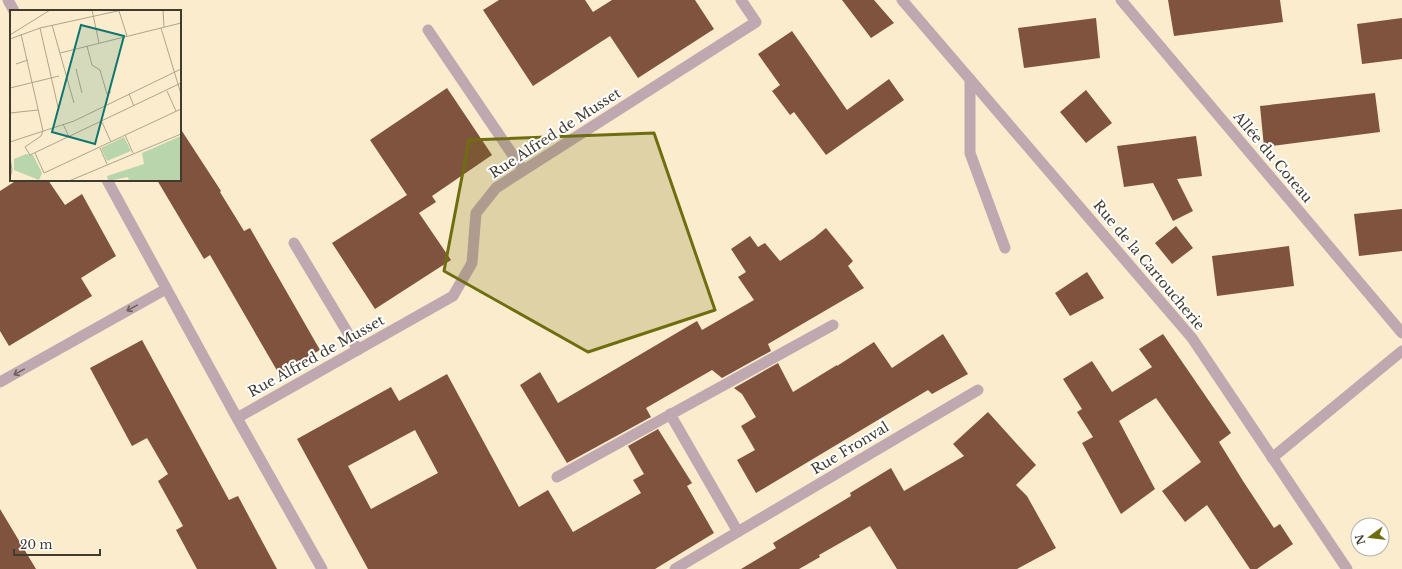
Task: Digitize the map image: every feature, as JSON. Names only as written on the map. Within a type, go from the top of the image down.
[{"type":"street","points":[[8,0],[13,10]]},
{"type":"street","name":"Rue Alfred de Musset","points":[[236,418],[453,296],[472,263],[476,213],[496,188],[756,22],[741,0]]},
{"type":"street","name":"Rue de la Cartoucherie","points":[[902,0],[1192,338],[1347,569]]},
{"type":"street","name":"Allée du Coteau","points":[[1121,0],[1402,333]]},
{"type":"street","points":[[428,30],[523,170]]},
{"type":"street","points":[[970,79],[970,153],[1005,248]]},
{"type":"street","points":[[107,181],[236,418],[322,569]]},
{"type":"street","points":[[294,243],[358,350]]},
{"type":"street","points":[[0,382],[166,289]]},
{"type":"street","points":[[557,477],[833,325]]},
{"type":"street","points":[[1272,458],[1402,350]]},
{"type":"street","name":"Rue Fronval","points":[[675,569],[978,390]]},
{"type":"street","points":[[670,414],[738,532]]},
{"type":"highlighted area","points":[[654,133],[715,310],[588,352],[444,271],[469,140]]},
{"type":"building","points":[[499,0],[585,0],[593,12],[612,0],[695,0],[714,29],[638,78],[610,36],[533,86],[483,10]]},
{"type":"building","points":[[842,0],[874,0],[894,23],[871,38]]},
{"type":"building","points":[[1168,0],[1280,0],[1283,22],[1174,36]]},
{"type":"building","points":[[1096,18],[1100,58],[1024,68],[1018,28]]},
{"type":"building","points":[[1402,18],[1402,59],[1362,64],[1357,24]]},
{"type":"building","points":[[792,31],[847,110],[889,79],[904,100],[826,155],[794,112],[790,115],[772,91],[780,85],[758,54]]},
{"type":"building","points":[[447,88],[492,155],[432,196],[436,202],[419,213],[451,260],[375,309],[332,243],[407,195],[370,140]]},
{"type":"building","points":[[1086,90],[1112,123],[1086,143],[1060,112]]},
{"type":"building","points":[[1375,93],[1380,132],[1264,147],[1260,106]]},
{"type":"building","points":[[181,130],[221,191],[220,192],[244,231],[250,228],[320,350],[279,374],[210,255],[204,259],[158,181],[181,181]]},
{"type":"building","points":[[1196,136],[1202,176],[1177,179],[1193,211],[1173,221],[1153,183],[1124,187],[1117,146]]},
{"type":"building","points":[[15,181],[49,181],[65,205],[82,194],[116,256],[81,278],[92,296],[9,346],[0,331],[0,191]]},
{"type":"building","points":[[1402,209],[1402,251],[1359,256],[1354,214]]},
{"type":"building","points":[[1176,226],[1193,248],[1172,264],[1155,243]]},
{"type":"building","points":[[826,228],[853,261],[848,266],[864,288],[768,344],[771,351],[722,378],[712,370],[646,408],[651,417],[567,463],[520,385],[540,372],[558,403],[697,321],[702,330],[754,300],[738,277],[746,272],[731,249],[750,236],[758,247],[765,243],[780,261]]},
{"type":"building","points":[[1289,246],[1294,286],[1217,296],[1212,256]]},
{"type":"building","points":[[1087,272],[1104,298],[1070,316],[1055,293]]},
{"type":"building","points":[[943,334],[968,374],[932,394],[928,390],[756,493],[737,460],[755,450],[741,426],[756,417],[742,394],[734,388],[778,363],[793,392],[874,342],[892,368]]},
{"type":"building","points":[[1163,334],[1231,433],[1219,442],[1243,481],[1274,528],[1280,524],[1293,544],[1257,569],[1250,569],[1207,505],[1185,522],[1162,491],[1201,462],[1156,398],[1119,421],[1155,489],[1121,514],[1082,443],[1093,437],[1077,412],[1082,409],[1063,379],[1092,361],[1112,392],[1152,367],[1139,349]]},
{"type":"building","points":[[142,340],[229,500],[238,496],[277,569],[197,569],[176,530],[183,526],[158,481],[168,474],[147,438],[132,446],[90,368]]},
{"type":"building","points":[[447,374],[519,507],[548,490],[573,532],[641,493],[633,480],[644,474],[628,446],[658,429],[692,483],[687,486],[714,533],[655,569],[368,569],[297,439],[391,387],[399,401]],"holes":[[[415,430],[438,473],[371,509],[348,466]]]},
{"type":"building","points":[[988,412],[1036,465],[1016,485],[1027,496],[1056,548],[1017,569],[897,569],[870,526],[819,555],[820,557],[799,569],[741,569],[776,548],[773,543],[851,496],[850,493],[891,468],[904,491],[964,456],[953,444]]},
{"type":"building","points":[[0,509],[36,569],[0,569]]}]
